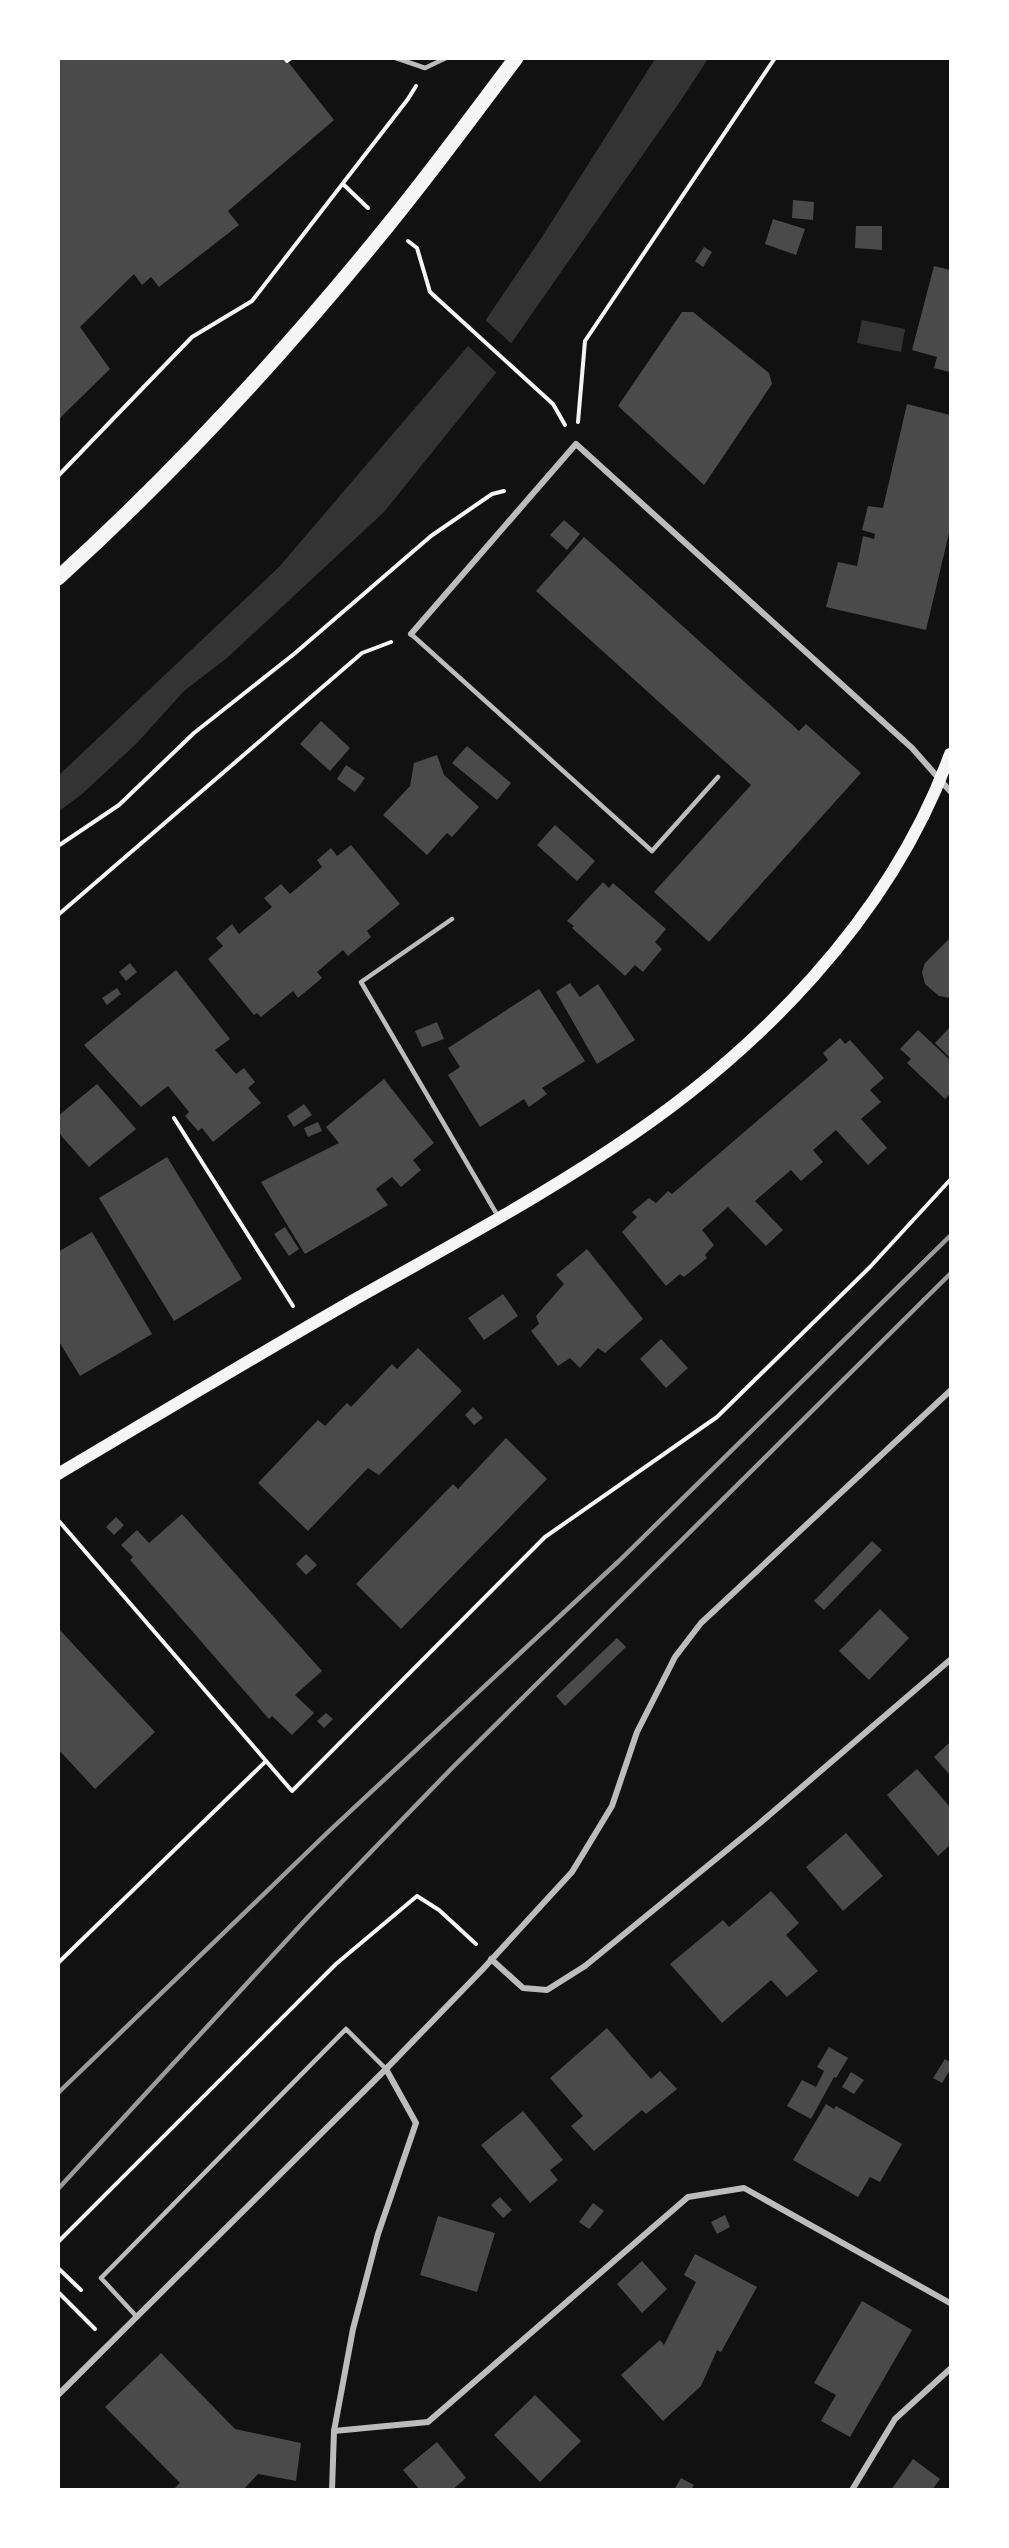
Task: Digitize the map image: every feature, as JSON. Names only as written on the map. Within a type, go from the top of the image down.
[{"type":"main road","points":[[58,578],[233,406],[387,226],[516,58]]},
{"type":"main road","points":[[58,1474],[307,1327],[499,1218],[613,1148],[707,1077],[759,1032],[805,985],[848,934],[893,872],[941,781],[951,754]]},
{"type":"street","points":[[411,634],[576,444],[912,748],[951,791]]},
{"type":"street","points":[[58,2395],[386,2069],[572,1872],[612,1806],[637,1732],[675,1657],[701,1623],[951,1391]]},
{"type":"street","points":[[491,1959],[523,1989],[547,1990],[585,1966],[770,1815],[951,1660]]},
{"type":"street","points":[[333,2490],[334,2431],[353,2329],[378,2234],[416,2123],[386,2069]]},
{"type":"street","points":[[334,2431],[428,2422],[688,2197],[744,2188],[951,2303]]},
{"type":"street","points":[[852,2490],[895,2419],[951,2369]]},
{"type":"lane","points":[[396,58],[425,68],[446,58]]},
{"type":"lane","points":[[411,634],[652,851],[718,777]]},
{"type":"lane","points":[[452,919],[361,982],[499,1218]]},
{"type":"lane","points":[[137,2317],[101,2278],[346,2029],[386,2069]]},
{"type":"path","points":[[285,58],[287,61],[291,58]]},
{"type":"path","points":[[576,444],[585,341],[775,58]]},
{"type":"path","points":[[58,476],[192,337],[252,301],[408,99],[425,68]]},
{"type":"path","points":[[387,226],[417,248],[430,292],[552,404]]},
{"type":"path","points":[[58,846],[119,805],[194,733],[294,654],[431,536],[492,494],[545,479]]},
{"type":"path","points":[[58,915],[362,653],[411,634]]},
{"type":"path","points":[[174,1118],[307,1327]]},
{"type":"path","points":[[58,1520],[292,1791],[545,1537],[717,1417],[870,1267],[951,1180]]},
{"type":"path","points":[[58,1963],[266,1762]]},
{"type":"path","points":[[58,2242],[336,1964],[417,1896],[439,1910],[491,1959]]},
{"type":"shaded area","points":[[655,59],[708,59],[510,345],[496,373],[384,512],[227,658],[184,691],[137,743],[81,795],[59,811],[59,775],[279,567],[468,346],[542,237]]},
{"type":"shaded area","points":[[862,320],[905,329],[901,352],[857,343]]},
{"type":"pier","points":[[483,318],[513,345],[498,374],[466,344]]},
{"type":"building","points":[[58,58],[285,58],[334,120],[228,211],[239,225],[159,287],[151,277],[142,285],[134,274],[80,327],[110,369],[58,420]]},
{"type":"building","points":[[793,200],[814,202],[813,220],[792,218]]},
{"type":"building","points":[[773,219],[805,229],[796,255],[765,244]]},
{"type":"building","points":[[856,226],[882,226],[882,250],[855,248]]},
{"type":"building","points":[[704,247],[712,252],[703,267],[695,261]]},
{"type":"building","points":[[934,266],[950,270],[950,372],[934,368],[937,357],[912,350]]},
{"type":"building","points":[[682,312],[693,312],[769,373],[772,384],[704,485],[618,406]]},
{"type":"building","points":[[907,404],[950,415],[950,529],[926,630],[826,607],[838,562],[857,566],[863,536],[874,539],[875,534],[862,530],[868,506],[883,508]]},
{"type":"building","points":[[564,520],[580,534],[567,550],[550,535]]},
{"type":"building","points":[[584,537],[799,731],[806,724],[861,773],[709,942],[654,892],[751,785],[536,591]]},
{"type":"building","points":[[321,721],[350,748],[330,771],[300,744]]},
{"type":"building","points":[[467,746],[511,783],[497,800],[452,763]]},
{"type":"building","points":[[437,755],[444,775],[479,807],[452,837],[447,833],[427,855],[383,815],[410,786],[414,763]]},
{"type":"building","points":[[346,765],[365,778],[355,792],[337,779]]},
{"type":"building","points":[[555,825],[595,861],[577,881],[537,845]]},
{"type":"building","points":[[351,845],[400,904],[367,931],[371,937],[348,956],[343,950],[317,972],[322,978],[298,998],[293,991],[261,1017],[257,1013],[254,1015],[208,959],[223,946],[216,938],[232,924],[239,934],[272,907],[264,898],[281,884],[290,894],[322,867],[317,860],[331,848],[337,856]]},
{"type":"building","points":[[603,882],[609,888],[613,883],[666,929],[655,942],[662,949],[643,972],[635,965],[625,976],[567,921]]},
{"type":"building","points":[[950,938],[950,998],[939,996],[925,984],[922,972],[925,963]]},
{"type":"building","points":[[130,963],[137,972],[126,981],[119,972]]},
{"type":"building","points":[[176,970],[230,1039],[215,1050],[236,1074],[244,1068],[255,1082],[248,1088],[261,1103],[213,1142],[202,1128],[198,1131],[185,1116],[189,1112],[168,1086],[141,1107],[84,1045]]},
{"type":"building","points":[[570,983],[580,997],[598,984],[635,1040],[597,1064],[556,992]]},
{"type":"building","points":[[117,988],[121,994],[107,1005],[102,998]]},
{"type":"building","points":[[539,989],[585,1061],[542,1088],[547,1094],[529,1107],[524,1099],[480,1127],[448,1075],[460,1067],[448,1048]]},
{"type":"building","points":[[437,1022],[444,1039],[422,1047],[415,1031]]},
{"type":"building","points":[[950,1027],[950,1058],[935,1043]]},
{"type":"building","points":[[918,1030],[950,1060],[950,1094],[945,1099],[907,1063],[911,1059],[900,1049]]},
{"type":"building","points":[[840,1038],[845,1044],[850,1040],[884,1078],[870,1090],[881,1102],[861,1119],[887,1148],[868,1165],[836,1130],[813,1150],[823,1162],[801,1181],[791,1170],[755,1201],[783,1230],[766,1246],[728,1207],[702,1230],[714,1245],[705,1255],[707,1258],[684,1277],[680,1274],[666,1286],[622,1232],[637,1217],[632,1212],[649,1198],[656,1203],[668,1191],[672,1194],[828,1060],[823,1053]]},
{"type":"building","points":[[384,1079],[434,1143],[413,1160],[421,1170],[401,1187],[392,1177],[376,1189],[388,1205],[305,1254],[261,1182],[339,1143],[326,1127]]},
{"type":"building","points":[[97,1084],[136,1129],[89,1167],[58,1132],[58,1116]]},
{"type":"building","points":[[304,1104],[312,1115],[294,1127],[287,1116]]},
{"type":"building","points":[[318,1122],[322,1131],[308,1137],[304,1128]]},
{"type":"building","points":[[167,1157],[242,1279],[174,1321],[99,1198]]},
{"type":"building","points":[[285,1227],[299,1249],[289,1256],[274,1234]]},
{"type":"building","points":[[92,1232],[152,1334],[80,1376],[58,1340],[58,1252]]},
{"type":"building","points":[[587,1249],[643,1319],[605,1353],[598,1348],[580,1368],[570,1358],[558,1366],[531,1331],[539,1324],[536,1316],[564,1284],[556,1275]]},
{"type":"building","points":[[503,1294],[518,1316],[484,1340],[468,1318]]},
{"type":"building","points":[[661,1339],[688,1368],[666,1388],[640,1359]]},
{"type":"building","points":[[418,1348],[462,1391],[379,1475],[368,1468],[308,1531],[258,1483],[318,1420],[325,1426],[347,1403],[351,1407],[392,1364],[397,1369]]},
{"type":"building","points":[[473,1407],[483,1418],[474,1425],[465,1415]]},
{"type":"building","points":[[506,1438],[547,1479],[401,1629],[356,1584],[453,1484],[458,1489]]},
{"type":"building","points":[[182,1514],[322,1671],[295,1695],[314,1713],[292,1735],[272,1716],[269,1719],[130,1560],[133,1557],[121,1545],[137,1530],[149,1543]]},
{"type":"building","points":[[116,1517],[124,1525],[114,1535],[106,1527]]},
{"type":"building","points":[[872,1541],[882,1550],[824,1610],[814,1601]]},
{"type":"building","points":[[306,1554],[317,1565],[306,1575],[296,1564]]},
{"type":"building","points":[[880,1609],[909,1638],[869,1680],[839,1651]]},
{"type":"building","points":[[58,1628],[155,1732],[95,1789],[58,1749]]},
{"type":"building","points":[[617,1638],[626,1647],[565,1706],[556,1696]]},
{"type":"building","points":[[326,1713],[333,1719],[324,1728],[317,1721]]},
{"type":"building","points":[[950,1742],[950,1775],[934,1757]]},
{"type":"building","points":[[917,1769],[950,1807],[950,1845],[938,1856],[887,1795]]},
{"type":"building","points":[[846,1833],[883,1876],[843,1911],[806,1867]]},
{"type":"building","points":[[771,1891],[799,1923],[786,1935],[818,1971],[787,1997],[771,1980],[722,2023],[670,1964],[723,1920],[729,1927]]},
{"type":"building","points":[[607,2028],[651,2079],[660,2071],[677,2089],[646,2114],[642,2110],[594,2151],[571,2126],[583,2116],[550,2078]]},
{"type":"building","points":[[829,2047],[848,2058],[836,2078],[834,2077],[811,2119],[787,2106],[802,2080],[816,2087],[824,2071],[817,2067]]},
{"type":"building","points":[[945,2059],[950,2062],[950,2070],[942,2083],[933,2078]]},
{"type":"building","points":[[851,2072],[864,2080],[854,2094],[842,2087]]},
{"type":"building","points":[[826,2104],[834,2109],[836,2106],[902,2144],[880,2182],[870,2177],[858,2197],[793,2160]]},
{"type":"building","points":[[523,2111],[563,2160],[550,2170],[558,2180],[530,2203],[481,2145]]},
{"type":"building","points":[[500,2197],[512,2210],[503,2218],[491,2205]]},
{"type":"building","points":[[593,2203],[604,2211],[589,2229],[579,2222]]},
{"type":"building","points":[[725,2215],[730,2227],[717,2234],[711,2222]]},
{"type":"building","points":[[438,2216],[495,2233],[477,2292],[420,2275]]},
{"type":"building","points":[[695,2254],[757,2287],[721,2352],[717,2350],[701,2386],[663,2421],[621,2375],[660,2340],[664,2345],[696,2282],[684,2275]]},
{"type":"building","points":[[642,2261],[667,2289],[642,2313],[617,2284]]},
{"type":"building","points":[[862,2301],[912,2330],[850,2437],[821,2421],[836,2395],[814,2383]]},
{"type":"building","points":[[161,2353],[235,2429],[301,2443],[296,2481],[258,2474],[243,2490],[173,2490],[180,2483],[105,2407]]},
{"type":"building","points":[[535,2395],[581,2441],[540,2482],[494,2435]]},
{"type":"building","points":[[437,2442],[466,2478],[452,2490],[420,2490],[403,2470]]},
{"type":"building","points":[[913,2459],[940,2479],[932,2490],[891,2490]]},
{"type":"building","points":[[681,2478],[694,2485],[691,2490],[674,2490]]},
{"type":"railway","points":[[58,2093],[327,1833],[619,1561],[950,1236]]},
{"type":"railway","points":[[58,2189],[308,1917],[452,1768],[950,1274]]}]
